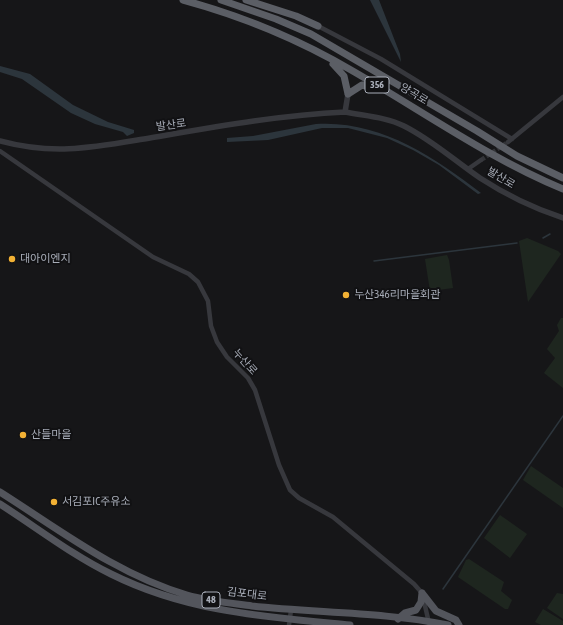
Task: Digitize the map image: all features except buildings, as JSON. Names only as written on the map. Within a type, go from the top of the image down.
[{"type":"highway","name":"양곡로","points":[[183,0],[244,20],[291,38],[404,100],[512,166],[563,189]]},
{"type":"highway","name":"양곡로","points":[[221,0],[276,19],[311,34],[517,156],[563,178]]},
{"type":"highway","points":[[246,0],[296,16],[318,26]]},
{"type":"highway","points":[[320,53],[340,69],[344,76],[348,94],[357,87],[367,85],[404,100]]},
{"type":"main road","name":"김포대로","points":[[0,492],[100,557],[146,581],[187,595],[218,602],[448,625]]},
{"type":"main road","points":[[3,505],[10,504],[19,509],[25,508]]},
{"type":"main road","name":"김포대로","points":[[3,505],[90,562],[145,589],[197,606],[228,612],[289,622],[350,625]]},
{"type":"main road","points":[[398,619],[405,613],[416,610],[421,602],[422,593]]},
{"type":"main road","points":[[422,593],[436,611],[456,620],[459,625]]},
{"type":"main road","points":[[325,623],[326,612]]},
{"type":"street","points":[[318,26],[381,59],[510,141],[563,97]]},
{"type":"street","points":[[345,112],[348,94]]},
{"type":"street","name":"발산로","points":[[0,141],[39,149],[76,149],[288,117],[345,112],[384,119],[404,126],[431,142],[468,169],[508,195],[529,206],[563,218]]},
{"type":"street","name":"누산로","points":[[0,151],[153,257],[189,274],[198,282],[208,301],[211,326],[217,342],[227,357],[248,378],[255,390],[279,465],[290,490],[297,496],[333,517],[414,584],[422,593]]},
{"type":"street","points":[[468,169],[481,160]]},
{"type":"street","points":[[422,593],[429,623]]},
{"type":"street","points":[[289,622],[291,610]]},
{"type":"shaded area","points":[[370,0],[379,0],[400,54],[401,62]]},
{"type":"shaded area","points":[[0,66],[30,74],[73,105],[108,122],[134,130],[134,133],[127,136],[123,132],[95,124],[71,113],[22,79],[0,72]]},
{"type":"shaded area","points":[[316,124],[339,124],[383,134],[404,143],[444,166],[481,193],[478,194],[439,165],[413,150],[387,138],[348,128],[322,128],[268,140],[227,142],[227,138],[253,136]]},
{"type":"shaded area","points":[[527,238],[558,251],[561,254],[528,302],[519,241]]},
{"type":"shaded area","points":[[447,255],[453,288],[430,291],[425,259]]},
{"type":"shaded area","points":[[561,318],[563,318],[563,388],[544,373],[555,358],[547,349],[559,331],[557,325]]},
{"type":"shaded area","points":[[531,466],[563,488],[563,508],[523,480]]},
{"type":"shaded area","points":[[500,515],[527,534],[510,558],[484,538]]},
{"type":"shaded area","points":[[469,559],[504,582],[501,591],[512,600],[508,609],[505,609],[458,577],[466,560]]},
{"type":"shaded area","points":[[557,593],[563,594],[563,619],[547,608]]},
{"type":"shaded area","points":[[543,609],[563,621],[563,625],[541,625],[535,622]]},
{"type":"waterway","points":[[543,238],[550,234]]},
{"type":"waterway","points":[[374,261],[517,243]]},
{"type":"waterway","points":[[443,589],[563,416]]},
{"type":"tunnel","points":[[481,160],[508,142]]},
{"type":"place","name":"대아이엔지","points":[[12,259]]},
{"type":"place","name":"누산346리마을회관","points":[[346,295]]},
{"type":"place","name":"산들마을","points":[[23,435]]},
{"type":"place","name":"서김포IC주유소","points":[[54,502]]}]
